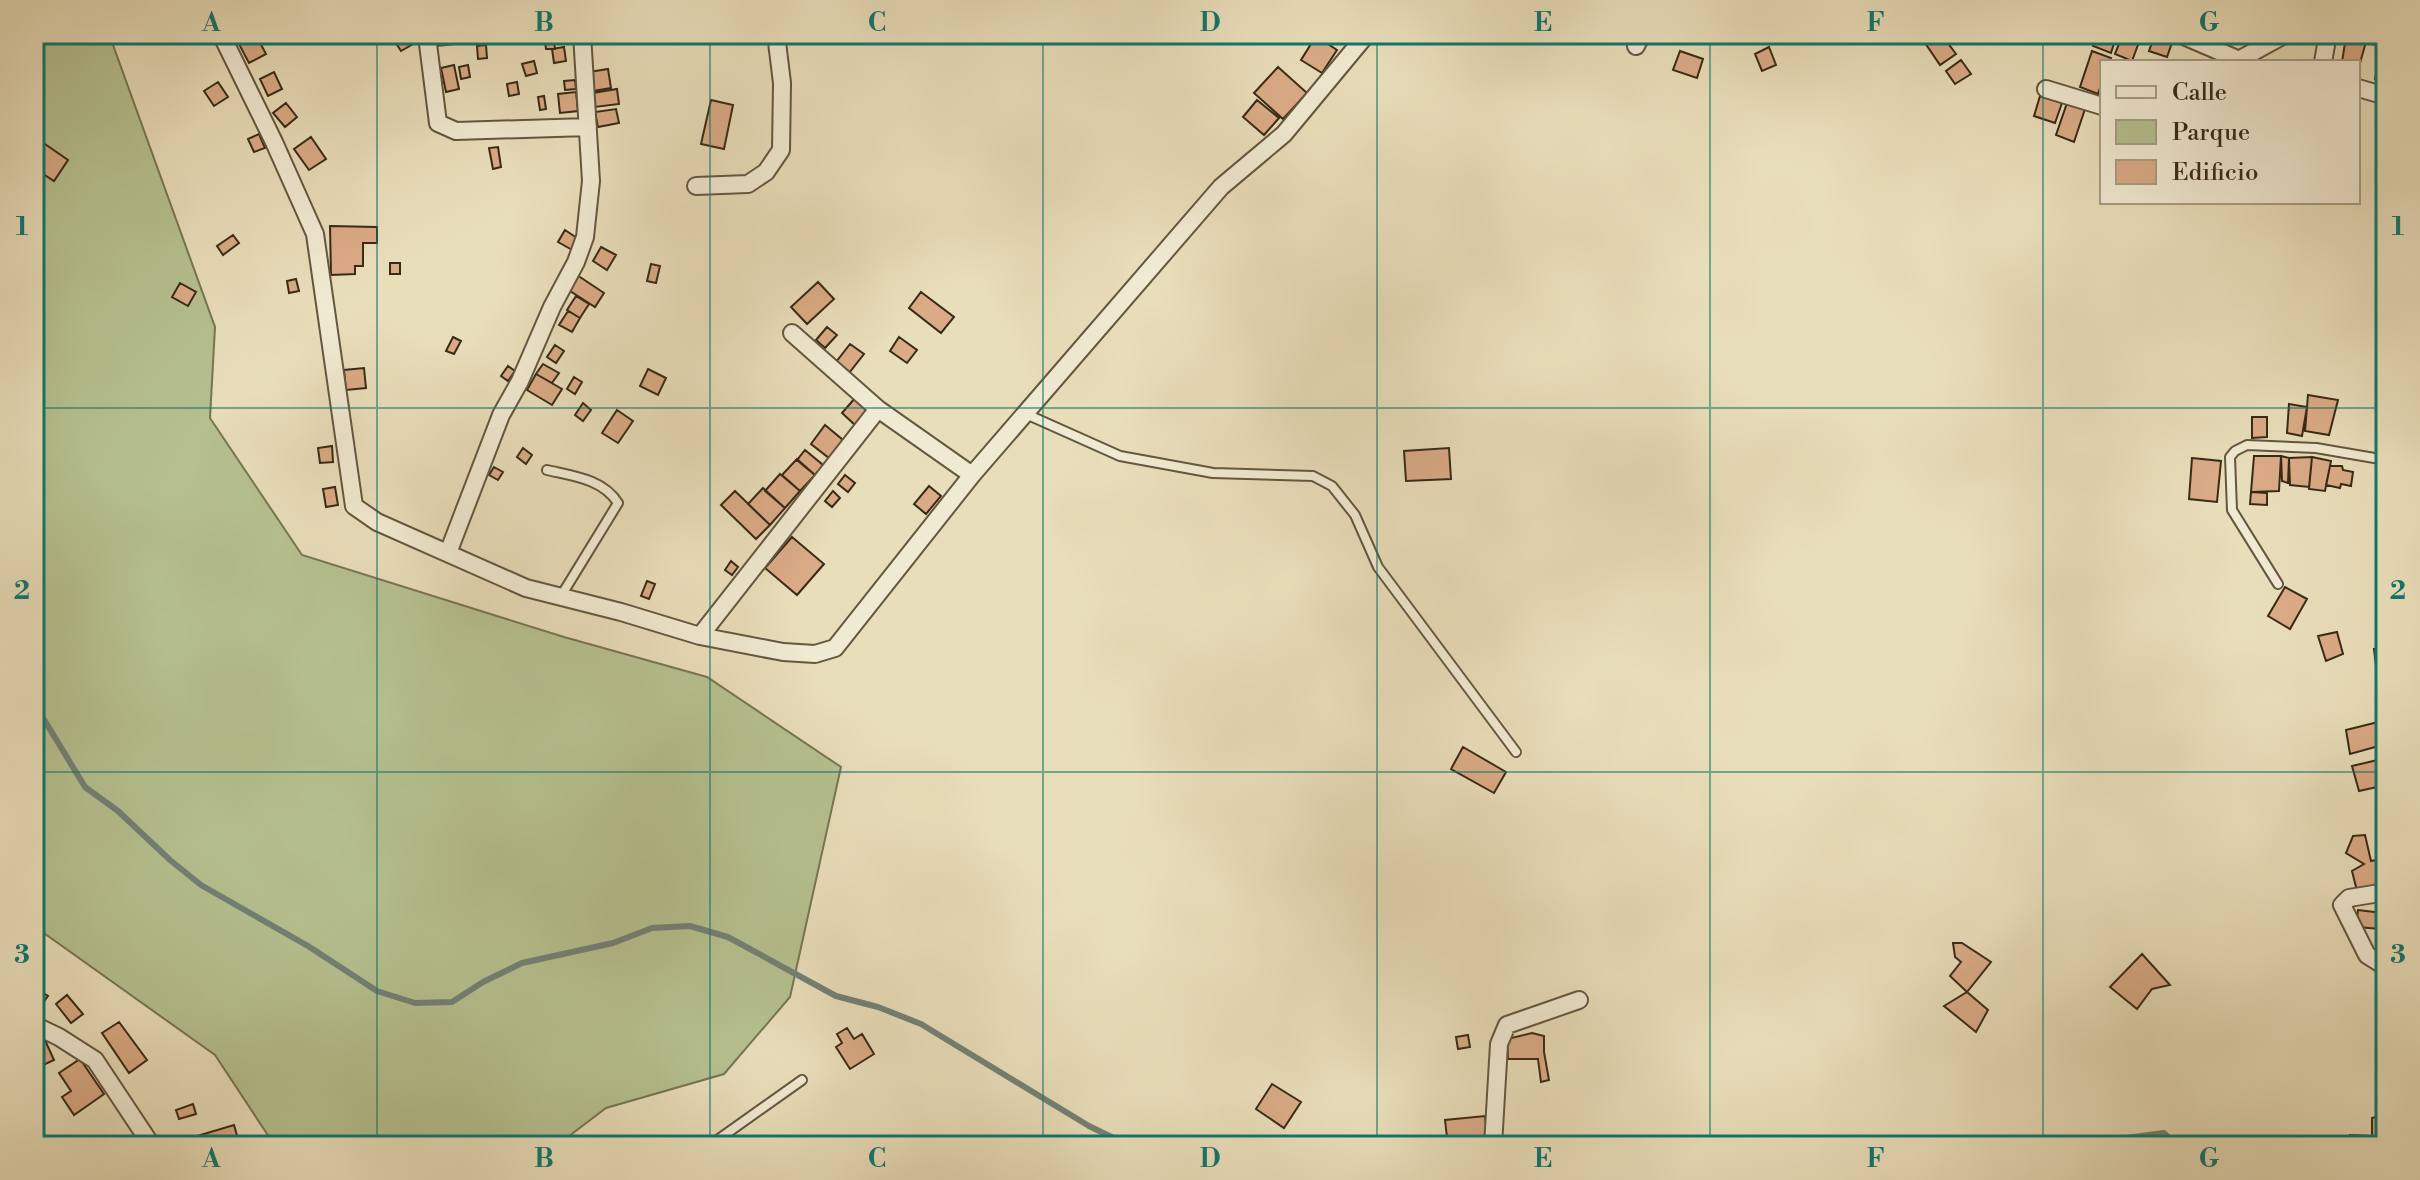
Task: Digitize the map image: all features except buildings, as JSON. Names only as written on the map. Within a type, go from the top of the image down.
[{"type":"street","points":[[221,34],[315,234],[354,506],[377,522],[526,588],[700,636],[783,652],[815,654],[835,648],[972,475],[1221,187],[1284,134],[1367,34]]},
{"type":"street","points":[[464,34],[426,35],[438,123],[456,131],[588,127]]},
{"type":"street","points":[[448,553],[501,415],[520,381],[585,237],[591,181],[582,34]]},
{"type":"street","points":[[696,186],[748,184],[766,172],[781,150],[782,83],[776,34]]},
{"type":"street","points":[[2179,34],[2236,60],[2286,34]]},
{"type":"street","points":[[2323,60],[2328,34]]},
{"type":"street","points":[[2367,34],[2386,38]]},
{"type":"street","points":[[2046,89],[2100,105]]},
{"type":"street","points":[[2360,89],[2386,96]]},
{"type":"street","points":[[792,333],[878,409],[972,475]]},
{"type":"street","points":[[700,636],[878,409]]},
{"type":"street","points":[[2386,892],[2349,898],[2342,905],[2367,955],[2386,967]]},
{"type":"street","points":[[1493,1146],[1499,1044],[1507,1025],[1579,1000]]},
{"type":"street","points":[[34,1025],[95,1060],[152,1146]]},
{"type":"lane","points":[[1026,414],[1120,456],[1213,473],[1313,476],[1332,486],[1355,515],[1378,567],[1516,752]]},
{"type":"lane","points":[[2278,584],[2232,510],[2230,457],[2235,451],[2247,445],[2316,448],[2386,460]]},
{"type":"lane","points":[[547,470],[583,478],[610,491],[618,503],[561,596]]},
{"type":"lane","points":[[709,1146],[802,1080]]},
{"type":"green space","points":[[34,34],[109,34],[215,327],[210,418],[302,555],[564,637],[707,677],[841,767],[790,997],[724,1074],[606,1108],[556,1146],[275,1146],[215,1055],[34,926]]},
{"type":"waterway","points":[[34,703],[85,787],[118,811],[170,860],[201,885],[308,946],[377,991],[415,1003],[452,1002],[522,963],[613,943],[652,928],[690,926],[728,937],[836,996],[878,1007],[921,1024],[1089,1126],[1130,1146]]},
{"type":"waterway","points":[[2116,1146],[2126,1138],[2164,1133],[2177,1146]]}]
